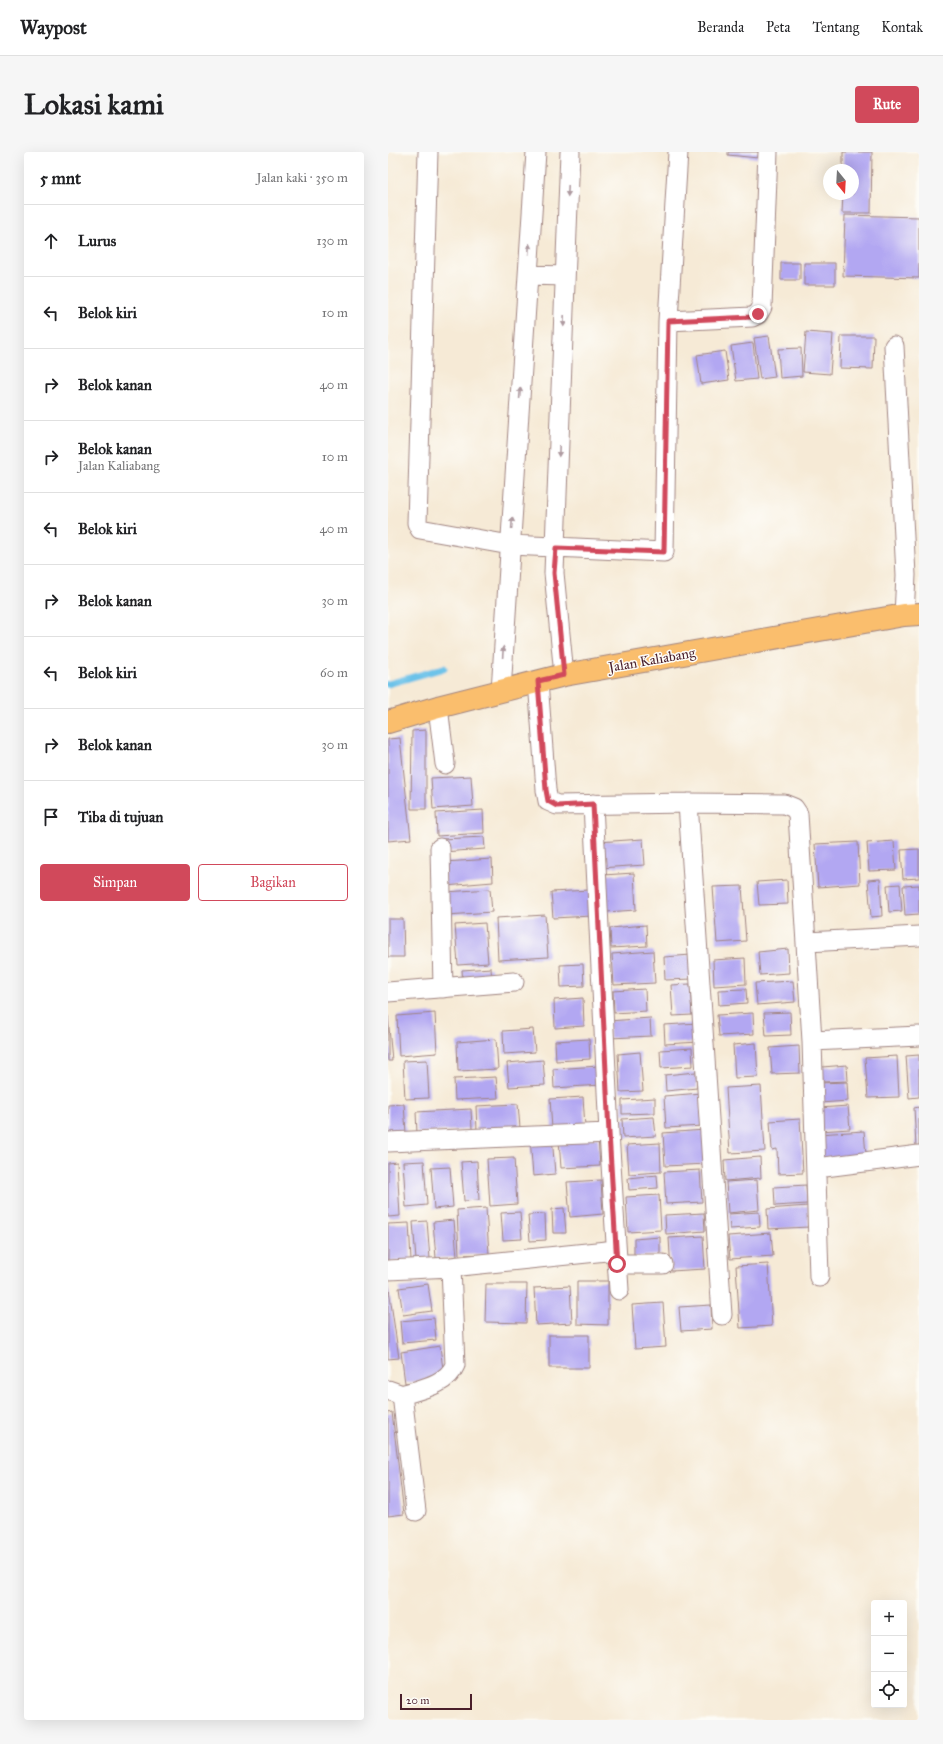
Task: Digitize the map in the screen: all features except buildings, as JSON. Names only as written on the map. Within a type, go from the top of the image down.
[{"type":"main road","name":"Jalan Kaliabang","points":[[388,722],[438,707],[564,675],[912,615]]},
{"type":"street","points":[[428,152],[417,523],[420,530],[510,545],[664,552],[668,321],[678,152]]},
{"type":"street","points":[[501,691],[536,152]]},
{"type":"street","points":[[564,675],[554,573],[570,152]]},
{"type":"street","points":[[668,321],[752,317],[758,314],[762,307],[768,152]]},
{"type":"street","points":[[528,275],[565,276]]},
{"type":"street","points":[[894,346],[906,575],[912,615]]},
{"type":"street","points":[[538,681],[548,801],[557,806],[688,803],[784,804],[794,808],[798,814],[812,1041],[817,1168],[819,1277]]},
{"type":"street","points":[[438,707],[444,764]]},
{"type":"street","points":[[688,803],[722,1315]]},
{"type":"street","points":[[593,804],[609,1133],[619,1290]]},
{"type":"street","points":[[440,848],[443,988]]},
{"type":"street","points":[[807,942],[919,936]]},
{"type":"street","points":[[388,992],[514,982]]},
{"type":"street","points":[[812,1041],[919,1036]]},
{"type":"street","points":[[388,1142],[609,1133]]},
{"type":"street","points":[[817,1168],[919,1155]]},
{"type":"street","points":[[388,1270],[617,1257],[663,1264]]},
{"type":"street","points":[[416,1511],[395,1393],[442,1381],[452,1373],[455,1365],[451,1267]]},
{"type":"waterway","points":[[388,684],[444,668]]},
{"type":"route","points":[[617,1264],[593,804],[557,806],[548,801],[546,790],[538,681],[564,675],[554,573],[556,548],[664,552],[668,321],[752,317],[758,314]]}]
